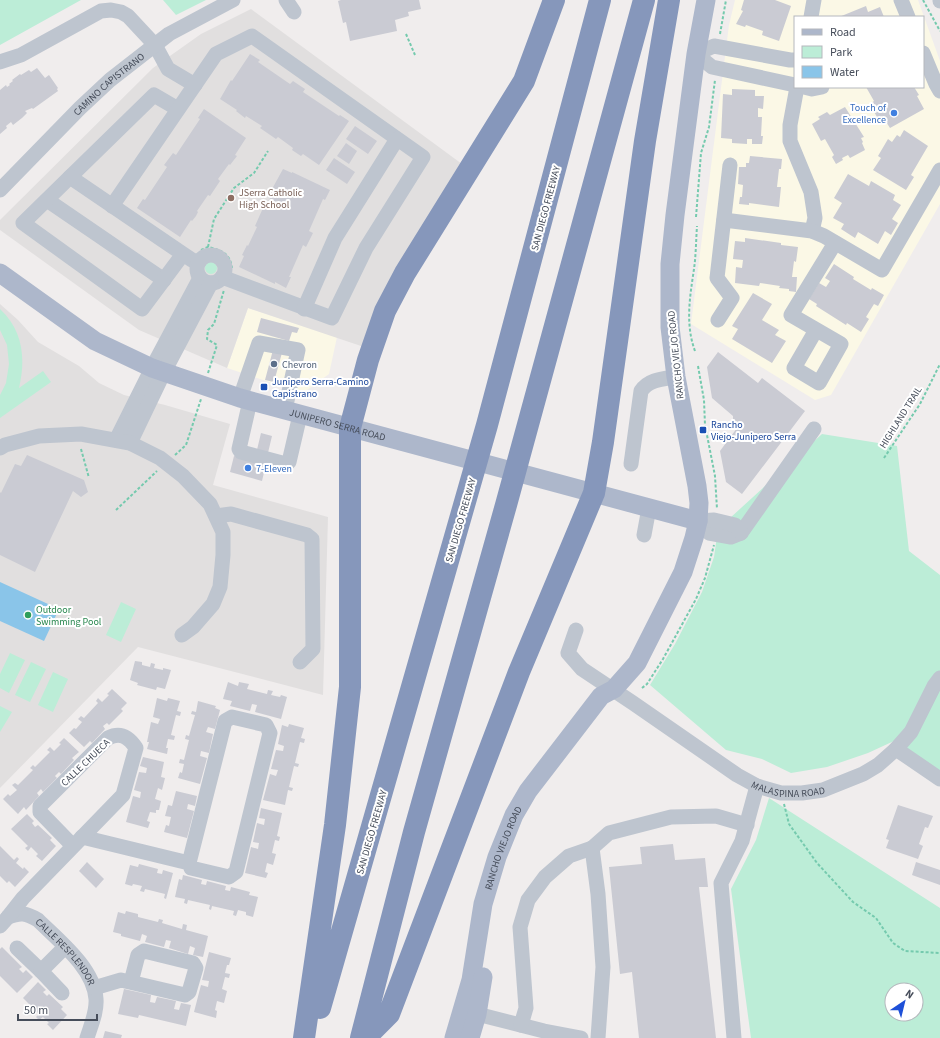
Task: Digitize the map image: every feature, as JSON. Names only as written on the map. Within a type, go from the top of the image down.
[{"type":"highway","points":[[304,1038],[335,825],[350,687],[350,428],[368,360],[385,311],[409,266],[524,81],[554,0]]},
{"type":"highway","name":"SAN DIEGO FREEWAY","points":[[312,1038],[487,426],[600,0]]},
{"type":"highway","points":[[361,1038],[414,832],[506,505],[644,0]]},
{"type":"highway","points":[[365,1038],[389,1014],[519,672],[594,493],[603,442],[645,141],[669,0]]},
{"type":"main road","name":"RANCHO VIEJO ROAD","points":[[470,1038],[469,1012],[493,911],[506,864],[521,829],[538,798],[611,704],[614,689],[637,663],[683,572],[698,521],[699,503],[697,486],[676,377],[670,327],[670,264],[696,54],[706,0]]},
{"type":"main road","name":"JUNIPERO SERRA ROAD","points":[[0,273],[94,342],[158,370],[245,400],[698,521]]},
{"type":"main road","name":"RANCHO VIEJO ROAD","points":[[454,1038],[469,1012]]},
{"type":"street","name":"CAMINO CAPISTRANO","points":[[0,190],[80,108],[110,80],[169,34],[233,0]]},
{"type":"street","points":[[901,0],[908,16]]},
{"type":"street","points":[[0,62],[21,55],[101,11],[111,10],[121,12],[128,16],[155,46],[168,69],[195,85]]},
{"type":"street","points":[[112,206],[216,54],[252,36],[423,157],[366,248],[332,318],[211,279],[197,273],[199,262],[203,258],[209,255],[221,259],[225,271],[211,279],[158,370],[123,441]]},
{"type":"street","points":[[794,60],[717,46],[696,54],[714,68],[794,86]]},
{"type":"street","points":[[924,55],[940,91]]},
{"type":"street","points":[[796,88],[790,125],[790,141],[810,192],[815,218],[812,230]]},
{"type":"street","points":[[178,110],[154,96],[23,223],[142,309],[184,254]]},
{"type":"street","points":[[304,309],[335,238],[397,139]]},
{"type":"street","points":[[718,320],[732,298],[717,278],[730,165]]},
{"type":"street","points":[[724,220],[812,230],[882,270],[940,170]]},
{"type":"street","points":[[70,177],[189,258],[199,262]]},
{"type":"street","points":[[46,200],[164,280]]},
{"type":"street","points":[[816,330],[791,315],[835,243]]},
{"type":"street","points":[[259,343],[298,350],[292,412],[288,463],[286,464],[241,452],[239,449],[245,400],[259,343]]},
{"type":"street","points":[[631,464],[641,391],[648,383],[656,380],[676,377]]},
{"type":"street","points":[[698,521],[714,520],[735,525],[741,533],[814,429]]},
{"type":"street","points":[[0,448],[39,436],[81,434],[123,441],[160,458],[183,476],[210,504],[224,532],[220,587],[213,604],[193,627],[182,635]]},
{"type":"street","points":[[644,535],[649,508]]},
{"type":"street","points":[[216,516],[231,514],[307,535],[312,539],[313,649],[300,662]]},
{"type":"street","name":"MALASPINA ROAD","points":[[576,630],[568,653],[582,669],[614,689],[737,775],[757,786],[781,793],[802,793],[823,790],[844,783],[878,765],[896,750],[911,732],[934,686],[940,678]]},
{"type":"street","points":[[232,717],[266,725],[270,733],[236,872],[229,877],[191,868],[189,863],[225,721],[232,717]]},
{"type":"street","name":"CALLE CHUECA","points":[[4,922],[23,898],[123,795],[136,748],[132,742],[125,737],[116,734],[108,738],[40,806],[40,812],[78,841]]},
{"type":"street","points":[[896,750],[940,779]]},
{"type":"street","points":[[734,1038],[721,883],[742,841],[757,786]]},
{"type":"street","points":[[521,1025],[526,1008],[520,927],[528,900],[545,877],[569,856],[592,848],[609,833],[671,817],[716,816],[746,825]]},
{"type":"street","points":[[78,841],[189,863]]},
{"type":"street","points":[[592,848],[598,894],[603,967],[598,1038]]},
{"type":"street","name":"CALLE RESPLENDOR","points":[[4,922],[18,914],[29,914],[38,920],[84,968],[94,988],[96,999],[87,1038]]},
{"type":"street","points":[[41,971],[65,947]]},
{"type":"street","points":[[17,948],[62,993]]},
{"type":"street","points":[[94,988],[120,980],[131,982]]},
{"type":"street","points":[[469,1012],[582,1038]]},
{"type":"path","points":[[717,46],[726,0]]},
{"type":"path","points":[[923,0],[940,31]]},
{"type":"path","points":[[406,34],[415,55]]},
{"type":"path","points":[[696,217],[701,153],[709,127],[715,86],[714,68]]},
{"type":"path","points":[[208,247],[214,219],[222,206],[234,188],[254,173],[268,151]]},
{"type":"path","points":[[695,351],[691,341],[689,302],[694,268],[697,226]]},
{"type":"path","name":"HIGHLAND TRAIL","points":[[884,458],[920,404],[940,364]]},
{"type":"path","points":[[698,366],[704,400],[705,425],[715,476],[717,512]]},
{"type":"path","points":[[186,445],[192,428]]},
{"type":"path","points":[[81,449],[89,478]]},
{"type":"path","points":[[116,510],[148,480]]},
{"type":"path","points":[[642,688],[647,684],[696,599],[714,545]]},
{"type":"path","points":[[781,793],[789,824],[817,863],[853,902],[876,918],[893,943],[905,951],[940,953]]},
{"type":"shaded area","points":[[735,0],[918,0],[924,16],[794,16],[794,88],[924,88],[924,17],[940,61],[940,204],[831,395],[815,400],[691,324],[729,25]]},
{"type":"shaded area","name":"JSerra Catholic High School","points":[[251,9],[462,164],[364,347],[248,308],[227,368],[139,330],[0,230],[0,220],[153,68],[201,34]]},
{"type":"shaded area","points":[[0,304],[18,320],[38,342],[79,366],[99,383],[124,395],[230,424],[213,485],[328,517],[323,695],[138,647],[0,788]]},
{"type":"shaded area","points":[[248,308],[337,337],[329,374],[303,393],[227,368]]},
{"type":"green space","points":[[0,0],[81,0],[0,45]]},
{"type":"green space","points":[[163,0],[206,0],[176,15]]},
{"type":"green space","points":[[209,262],[213,262],[217,268],[213,274],[209,274],[205,270],[205,266]]},
{"type":"green space","points":[[0,309],[14,326],[21,346],[22,366],[19,388],[43,371],[51,382],[0,418],[0,395],[6,383],[9,364],[7,345],[0,330]]},
{"type":"green space","points":[[822,434],[897,446],[909,551],[940,575],[940,772],[894,741],[868,753],[827,767],[791,773],[762,759],[726,750],[650,685],[675,644],[702,592],[714,557],[718,529]]},
{"type":"green space","points":[[121,602],[136,609],[121,642],[106,635]]},
{"type":"green space","points":[[10,653],[25,660],[9,693],[0,688],[0,674]]},
{"type":"green space","points":[[31,662],[46,669],[30,702],[15,695]]},
{"type":"green space","points":[[53,672],[68,679],[53,712],[38,705]]},
{"type":"green space","points":[[0,706],[12,712],[0,732]]},
{"type":"green space","points":[[769,798],[940,908],[940,1038],[751,1038],[731,889],[756,840]]},
{"type":"water","name":"Outdoor Swimming Pool","points":[[0,582],[59,609],[44,641],[0,621]]},
{"type":"building","points":[[419,0],[421,9],[408,12],[409,16],[395,20],[397,31],[350,41],[346,22],[343,23],[338,1]]},
{"type":"building","points":[[744,0],[775,0],[791,6],[779,41],[762,35],[763,31],[746,25],[745,27],[736,24],[743,11],[741,10]]},
{"type":"building","points":[[866,6],[868,12],[880,7],[884,16],[841,16]]},
{"type":"building","points":[[250,54],[260,60],[258,62],[290,84],[293,81],[305,89],[303,92],[349,121],[319,165],[303,154],[301,156],[292,150],[293,148],[278,137],[276,139],[260,128],[262,126],[246,116],[245,118],[236,111],[237,110],[220,99],[231,80],[232,81]]},
{"type":"building","points":[[37,68],[45,78],[49,75],[58,88],[58,91],[33,109],[32,108],[25,111],[27,113],[22,118],[13,125],[11,122],[0,134],[0,90],[6,85],[7,87],[10,85],[9,84],[13,81],[12,80],[20,74],[21,75],[29,70],[31,72]]},
{"type":"building","points":[[867,88],[915,88],[924,109],[890,128],[883,117],[878,119],[870,104],[874,101]]},
{"type":"building","points":[[732,89],[755,90],[755,96],[764,96],[763,109],[758,108],[758,117],[762,117],[762,144],[752,144],[752,139],[747,139],[747,144],[732,143],[732,139],[721,138],[723,94],[732,95]]},
{"type":"building","points":[[845,107],[864,137],[861,138],[865,150],[850,158],[848,155],[836,164],[832,157],[834,155],[825,139],[821,141],[812,124],[820,119],[818,117],[827,112],[830,115]]},
{"type":"building","points":[[204,109],[246,138],[235,155],[237,156],[218,179],[220,181],[210,196],[208,195],[197,211],[196,216],[192,221],[191,220],[180,237],[137,208],[143,199],[145,200],[167,167],[164,165],[173,153],[176,155],[200,119],[198,118]]},
{"type":"building","points":[[355,126],[377,141],[368,154],[346,139]]},
{"type":"building","points":[[904,130],[928,146],[911,175],[914,177],[906,190],[873,170],[881,158],[878,156],[888,139],[892,142],[897,135],[900,137]]},
{"type":"building","points":[[346,143],[357,151],[349,164],[337,156]]},
{"type":"building","points":[[750,156],[782,159],[777,187],[781,187],[779,207],[749,203],[749,205],[739,204],[740,197],[742,197],[743,185],[738,184],[739,167],[746,167],[746,163],[749,163]]},
{"type":"building","points":[[334,158],[355,172],[347,184],[326,170]]},
{"type":"building","points":[[283,169],[330,190],[325,200],[323,199],[309,231],[313,233],[306,247],[303,245],[289,277],[291,277],[286,288],[239,267],[244,256],[242,255],[257,227],[255,226],[263,208],[265,209],[274,189],[272,189]]},
{"type":"building","points":[[848,174],[869,186],[871,181],[895,195],[893,200],[901,205],[892,219],[898,223],[891,235],[885,231],[878,244],[858,232],[855,238],[841,229],[844,224],[833,218],[842,203],[834,198]]},
{"type":"building","points":[[745,238],[798,247],[792,277],[797,277],[796,292],[789,291],[789,289],[779,288],[780,286],[760,283],[759,286],[735,283],[736,267],[742,268],[743,260],[733,259],[735,241],[745,242]]},
{"type":"building","points":[[834,264],[854,277],[853,279],[871,290],[872,288],[884,295],[878,306],[874,304],[866,317],[869,319],[861,332],[847,323],[846,325],[816,306],[817,304],[809,299],[819,283],[826,287],[830,281],[825,278]]},
{"type":"building","points":[[753,293],[772,304],[762,320],[779,330],[775,335],[786,341],[772,363],[732,339],[738,329],[732,326]]},
{"type":"building","points":[[261,318],[299,328],[297,333],[292,332],[289,341],[257,332]]},
{"type":"building","name":"Chevron","points":[[274,346],[283,349],[274,382],[265,380]]},
{"type":"building","points":[[718,352],[758,383],[762,378],[805,411],[742,494],[726,482],[720,451],[737,428],[733,425],[733,416],[712,398],[707,367]]},
{"type":"building","points":[[261,433],[272,436],[267,457],[256,454]]},
{"type":"building","points":[[27,455],[84,480],[88,492],[81,497],[73,491],[35,572],[0,555],[0,492],[1,493],[15,464],[21,466]]},
{"type":"building","name":"7-Eleven","points":[[234,456],[266,464],[262,481],[230,472]]},
{"type":"building","points":[[135,661],[142,662],[142,665],[150,667],[151,663],[155,664],[154,668],[171,670],[165,689],[157,687],[156,690],[137,685],[138,683],[130,680]]},
{"type":"building","points":[[228,682],[238,686],[239,682],[249,684],[247,689],[267,694],[268,690],[273,691],[271,695],[280,697],[281,695],[287,697],[281,719],[255,712],[257,705],[252,704],[250,711],[230,706],[232,701],[223,699]]},
{"type":"building","points":[[112,689],[127,703],[121,709],[123,711],[109,725],[107,723],[103,726],[105,729],[92,743],[90,741],[84,747],[69,733],[74,728],[76,729],[82,722],[78,719],[81,716],[84,718],[98,703],[96,701],[98,698],[102,702],[109,695],[107,694]]},
{"type":"building","points":[[157,698],[167,701],[168,698],[180,701],[177,711],[181,712],[180,716],[176,715],[171,735],[175,736],[174,740],[168,739],[166,748],[168,748],[167,754],[147,749],[151,722],[158,724],[160,719],[153,717]]},
{"type":"building","points":[[198,701],[216,706],[215,708],[220,710],[215,729],[208,727],[206,732],[213,734],[209,753],[201,751],[200,756],[207,758],[200,784],[178,778],[180,772],[182,773],[184,764],[179,763],[180,759],[184,760],[189,740],[185,739],[186,735],[189,736],[195,715],[191,714],[192,711],[196,712]]},
{"type":"building","points":[[289,724],[304,728],[301,738],[305,739],[304,743],[300,742],[295,763],[299,764],[298,767],[294,766],[289,787],[293,788],[292,791],[288,790],[285,805],[263,800],[270,774],[276,776],[278,770],[271,769],[276,750],[283,751],[284,746],[278,744],[282,725],[288,727]]},
{"type":"building","points":[[64,738],[79,752],[72,758],[74,760],[61,774],[59,772],[55,776],[57,778],[43,792],[41,789],[37,793],[39,796],[26,810],[24,807],[18,814],[3,799],[8,794],[10,796],[17,790],[12,785],[15,783],[18,785],[33,770],[30,768],[33,765],[35,767],[50,752],[47,750],[50,747],[54,751],[61,744],[59,743]]},
{"type":"building","points":[[143,757],[164,762],[161,777],[165,778],[162,790],[158,788],[155,799],[161,801],[159,810],[156,810],[156,813],[150,812],[147,821],[150,822],[148,828],[126,822],[133,796],[140,798],[141,792],[134,790],[139,772],[146,773],[147,768],[140,766]]},
{"type":"building","points":[[176,791],[197,796],[195,806],[188,804],[187,809],[194,811],[187,838],[164,832],[166,825],[169,826],[171,817],[165,816],[168,805],[172,806]]},
{"type":"building","points":[[898,805],[933,816],[928,828],[925,827],[919,844],[923,846],[918,859],[886,848],[889,840],[886,839]]},
{"type":"building","points":[[261,808],[282,813],[277,836],[280,837],[279,841],[275,840],[272,853],[276,854],[273,865],[267,863],[265,872],[268,873],[266,878],[245,873],[251,847],[258,849],[259,843],[253,842],[257,823],[264,825],[265,819],[259,818]]},
{"type":"building","points":[[27,814],[34,821],[32,823],[35,827],[38,825],[52,838],[50,840],[56,846],[42,861],[36,856],[38,854],[31,847],[28,851],[25,848],[28,846],[11,829]]},
{"type":"building","points":[[673,844],[675,860],[705,858],[708,887],[699,887],[716,1038],[639,1038],[632,972],[620,974],[609,867],[642,864],[640,847]]},
{"type":"building","points":[[0,846],[14,860],[17,857],[19,859],[16,863],[23,869],[24,867],[29,872],[15,887],[9,881],[7,883],[0,876]]},
{"type":"building","points":[[87,862],[104,879],[96,888],[79,871]]},
{"type":"building","points":[[916,862],[940,870],[940,885],[912,875]]},
{"type":"building","points":[[139,864],[158,869],[157,873],[162,874],[163,870],[173,873],[166,899],[164,898],[165,894],[145,889],[144,892],[140,891],[142,886],[125,884],[130,865],[138,867]]},
{"type":"building","points":[[183,875],[202,880],[201,884],[206,885],[207,881],[226,886],[225,890],[230,891],[231,887],[250,892],[249,895],[258,897],[253,917],[246,915],[246,912],[238,910],[236,916],[233,915],[234,911],[212,906],[211,910],[209,909],[210,905],[188,900],[187,904],[184,903],[185,899],[175,897],[179,879],[182,880]]},
{"type":"building","points":[[126,911],[138,914],[138,917],[158,922],[159,919],[163,920],[162,923],[182,929],[183,924],[187,925],[186,930],[208,936],[203,957],[193,955],[195,948],[190,946],[188,954],[169,948],[171,941],[166,940],[164,947],[145,942],[147,936],[142,934],[140,941],[121,936],[121,934],[113,932],[118,912],[125,914]]},
{"type":"building","points":[[2,947],[22,967],[19,969],[23,973],[26,970],[33,977],[17,993],[0,976],[0,949]]},
{"type":"building","points":[[209,952],[231,958],[225,973],[230,974],[229,978],[225,977],[222,989],[227,991],[224,1003],[217,1001],[215,1010],[217,1011],[216,1018],[194,1012],[201,985],[208,987],[209,981],[202,980]]},
{"type":"building","points":[[38,982],[46,990],[43,992],[47,996],[49,994],[63,1007],[61,1009],[67,1015],[53,1030],[43,1017],[39,1020],[36,1017],[39,1014],[23,998]]},
{"type":"building","points":[[124,989],[151,995],[150,1002],[155,1003],[157,997],[176,1001],[174,1009],[179,1010],[181,1003],[191,1005],[186,1026],[139,1015],[138,1018],[118,1014]]},
{"type":"building","points":[[105,1031],[122,1035],[121,1038],[103,1038]]},
{"type":"place","name":"Touch of Excellence","points":[[894,113]]},
{"type":"place","name":"JSerra Catholic High School","points":[[231,198]]},
{"type":"place","name":"Chevron","points":[[274,364]]},
{"type":"place","name":"Junipero Serra-Camino Capistrano","points":[[264,387]]},
{"type":"place","name":"Rancho Viejo-Junipero Serra","points":[[703,430]]},
{"type":"place","name":"7-Eleven","points":[[248,468]]},
{"type":"place","name":"Outdoor Swimming Pool","points":[[28,615]]}]
